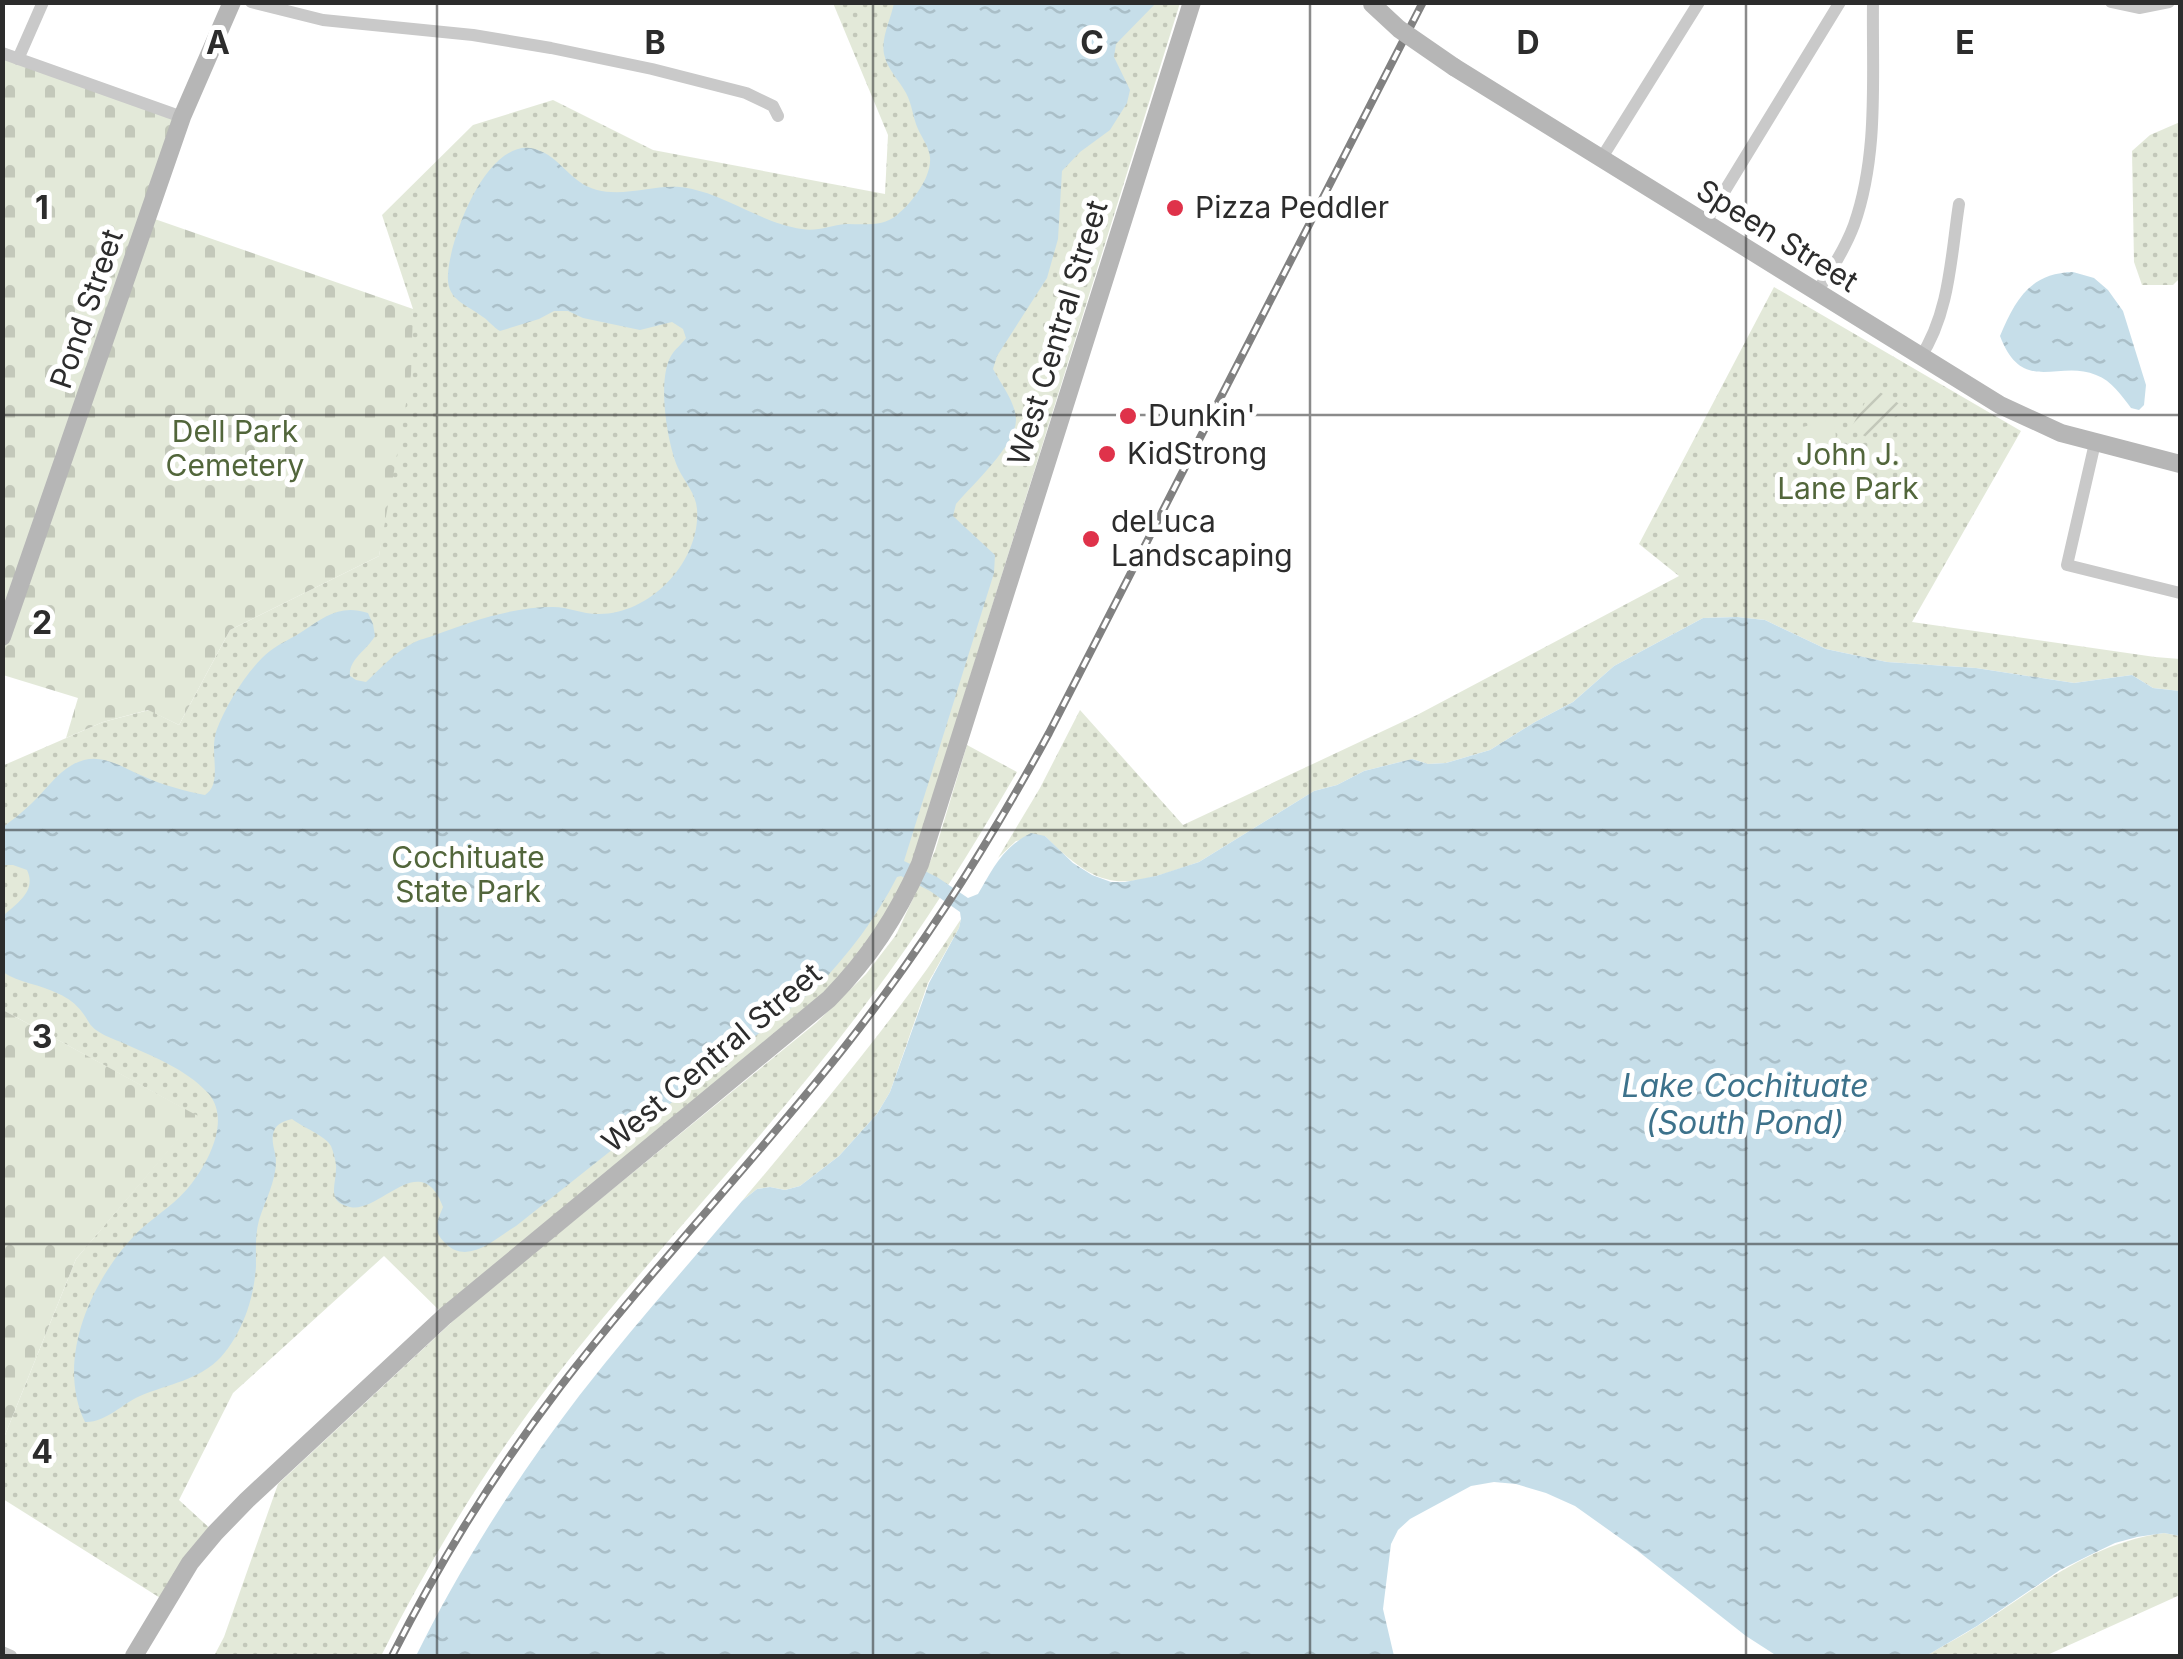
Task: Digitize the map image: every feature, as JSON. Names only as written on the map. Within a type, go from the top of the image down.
[{"type":"main road","name":"Pond Street","points":[[2,638],[182,117],[232,2]]},
{"type":"main road","name":"West Central Street","points":[[134,1656],[190,1562],[215,1532],[463,1301],[829,999],[871,952],[895,916],[920,864],[1192,2]]},
{"type":"main road","name":"Speen Street","points":[[1372,3],[1414,41],[1454,68],[2016,414],[2045,428],[2180,464]]},
{"type":"street","points":[[18,59],[44,2]]},
{"type":"street","points":[[251,2],[323,20],[473,35],[652,69],[746,94],[773,106],[778,116]]},
{"type":"street","points":[[1601,159],[1698,2]]},
{"type":"street","points":[[1704,223],[1840,2]]},
{"type":"street","points":[[1816,293],[1848,238],[1867,176],[1873,2]]},
{"type":"street","points":[[2111,2],[2139,8],[2169,2]]},
{"type":"street","points":[[2,53],[182,117]]},
{"type":"street","points":[[1920,358],[1942,308],[1959,204]]},
{"type":"street","points":[[2095,443],[2067,564],[2180,593]]},
{"type":"street","points":[[2,1652],[10,1656]]},
{"type":"green space","name":"Cochituate State Park","points":[[833,3],[1180,3],[933,796],[914,878],[871,952],[445,1316],[384,1256],[233,1393],[179,1500],[215,1533],[165,1601],[3,1499],[3,1440],[76,1259],[197,1116],[3,1010],[2,766],[103,722],[149,710],[179,725],[230,630],[379,556],[413,309],[382,215],[473,125],[553,100],[653,150],[885,194],[888,135]]},
{"type":"green space","name":"Dell Park Cemetery","points":[[3,53],[182,117],[149,217],[413,309],[411,375],[379,556],[230,630],[179,725],[148,710],[103,722],[66,738],[78,698],[3,675]]},
{"type":"green space","points":[[2180,122],[2180,278],[2173,285],[2142,285],[2134,262],[2132,151],[2150,135]]},
{"type":"green space","name":"John J. Lane Park","points":[[1774,287],[2021,431],[1912,622],[2180,659],[2180,691],[2153,688],[2132,675],[2074,683],[1976,668],[1887,662],[1826,649],[1765,620],[1703,618],[1614,666],[1573,702],[1490,750],[1446,763],[1428,764],[1412,759],[1364,771],[1314,791],[1199,862],[1174,871],[1133,881],[1100,877],[1083,869],[1045,836],[1016,841],[998,858],[1080,710],[1183,825],[1417,715],[1679,576],[1639,544]]},
{"type":"green space","points":[[1873,388],[1908,409],[1866,437],[1851,428]]},
{"type":"green space","points":[[1833,419],[1834,462],[1829,476],[1819,475],[1801,465],[1803,427]]},
{"type":"green space","points":[[967,745],[1017,772],[946,889],[830,1050],[631,1284],[528,1413],[460,1514],[381,1656],[214,1656],[278,1484],[467,1308],[816,1023],[866,974],[896,935],[935,851]]},
{"type":"green space","points":[[961,919],[928,983],[890,1092],[877,1114],[839,1156],[800,1186],[757,1189],[742,1201],[883,1028]]},
{"type":"green space","points":[[3,1010],[198,1116],[76,1259],[3,1440]]},
{"type":"green space","points":[[2164,1533],[2180,1536],[2180,1595],[2045,1656],[1926,1656],[2089,1556],[2137,1538]]},
{"type":"water","name":"Lake Cochituate (South Pond)","points":[[894,3],[1156,3],[1116,44],[1114,57],[1130,90],[1127,103],[1110,130],[1062,171],[1058,239],[1047,278],[997,356],[993,369],[1014,407],[1014,430],[1001,453],[956,504],[953,516],[995,555],[994,573],[904,861],[968,898],[978,894],[1006,852],[1031,833],[1045,836],[1073,863],[1111,882],[1156,876],[1199,862],[1314,791],[1364,771],[1412,759],[1428,764],[1446,763],[1490,750],[1573,702],[1614,666],[1703,618],[1765,620],[1826,649],[1887,662],[1976,668],[2074,683],[2132,675],[2153,688],[2180,691],[2180,1536],[2164,1533],[2115,1543],[2060,1570],[1926,1656],[1777,1656],[1575,1506],[1516,1484],[1494,1482],[1471,1486],[1410,1519],[1398,1530],[1391,1544],[1383,1609],[1394,1656],[416,1656],[471,1555],[534,1458],[660,1297],[742,1201],[757,1189],[800,1186],[839,1156],[877,1114],[890,1092],[929,983],[961,919],[960,912],[901,876],[861,935],[816,988],[516,1226],[481,1248],[463,1252],[445,1243],[437,1230],[443,1207],[434,1190],[423,1183],[412,1182],[362,1207],[343,1205],[335,1197],[336,1164],[328,1142],[292,1119],[279,1124],[273,1135],[274,1176],[258,1226],[253,1290],[229,1347],[213,1365],[194,1376],[140,1396],[100,1419],[85,1422],[74,1371],[77,1345],[94,1293],[124,1248],[181,1196],[199,1174],[215,1140],[218,1115],[208,1093],[190,1077],[99,1032],[66,997],[3,972],[3,916],[24,896],[29,877],[27,870],[3,865],[2,828],[66,769],[91,759],[109,761],[159,783],[205,795],[214,783],[217,729],[246,676],[274,648],[334,613],[368,613],[375,636],[350,670],[350,676],[366,682],[406,647],[463,625],[538,608],[559,607],[592,614],[617,612],[653,595],[669,581],[691,547],[696,528],[696,503],[674,457],[665,412],[667,367],[686,338],[683,329],[672,322],[640,330],[568,311],[554,311],[500,331],[450,290],[450,258],[464,215],[474,193],[501,158],[518,149],[535,149],[597,190],[696,190],[771,221],[808,230],[892,219],[920,189],[930,165],[908,97],[884,54]]},
{"type":"water","points":[[2073,272],[2094,278],[2123,311],[2146,385],[2144,405],[2139,410],[2131,408],[2111,385],[2096,375],[2082,371],[2042,372],[2019,365],[2000,336],[2018,300],[2035,283]]},
{"type":"railway","points":[[392,1656],[470,1518],[536,1419],[630,1300],[847,1044],[903,969],[979,853],[1049,733],[1423,2]]},
{"type":"place","name":"Pizza Peddler","points":[[1175,208]]},
{"type":"place","name":"Dunkin'","points":[[1128,416]]},
{"type":"place","name":"KidStrong","points":[[1107,454]]},
{"type":"place","name":"deLuca Landscaping","points":[[1091,539]]}]
